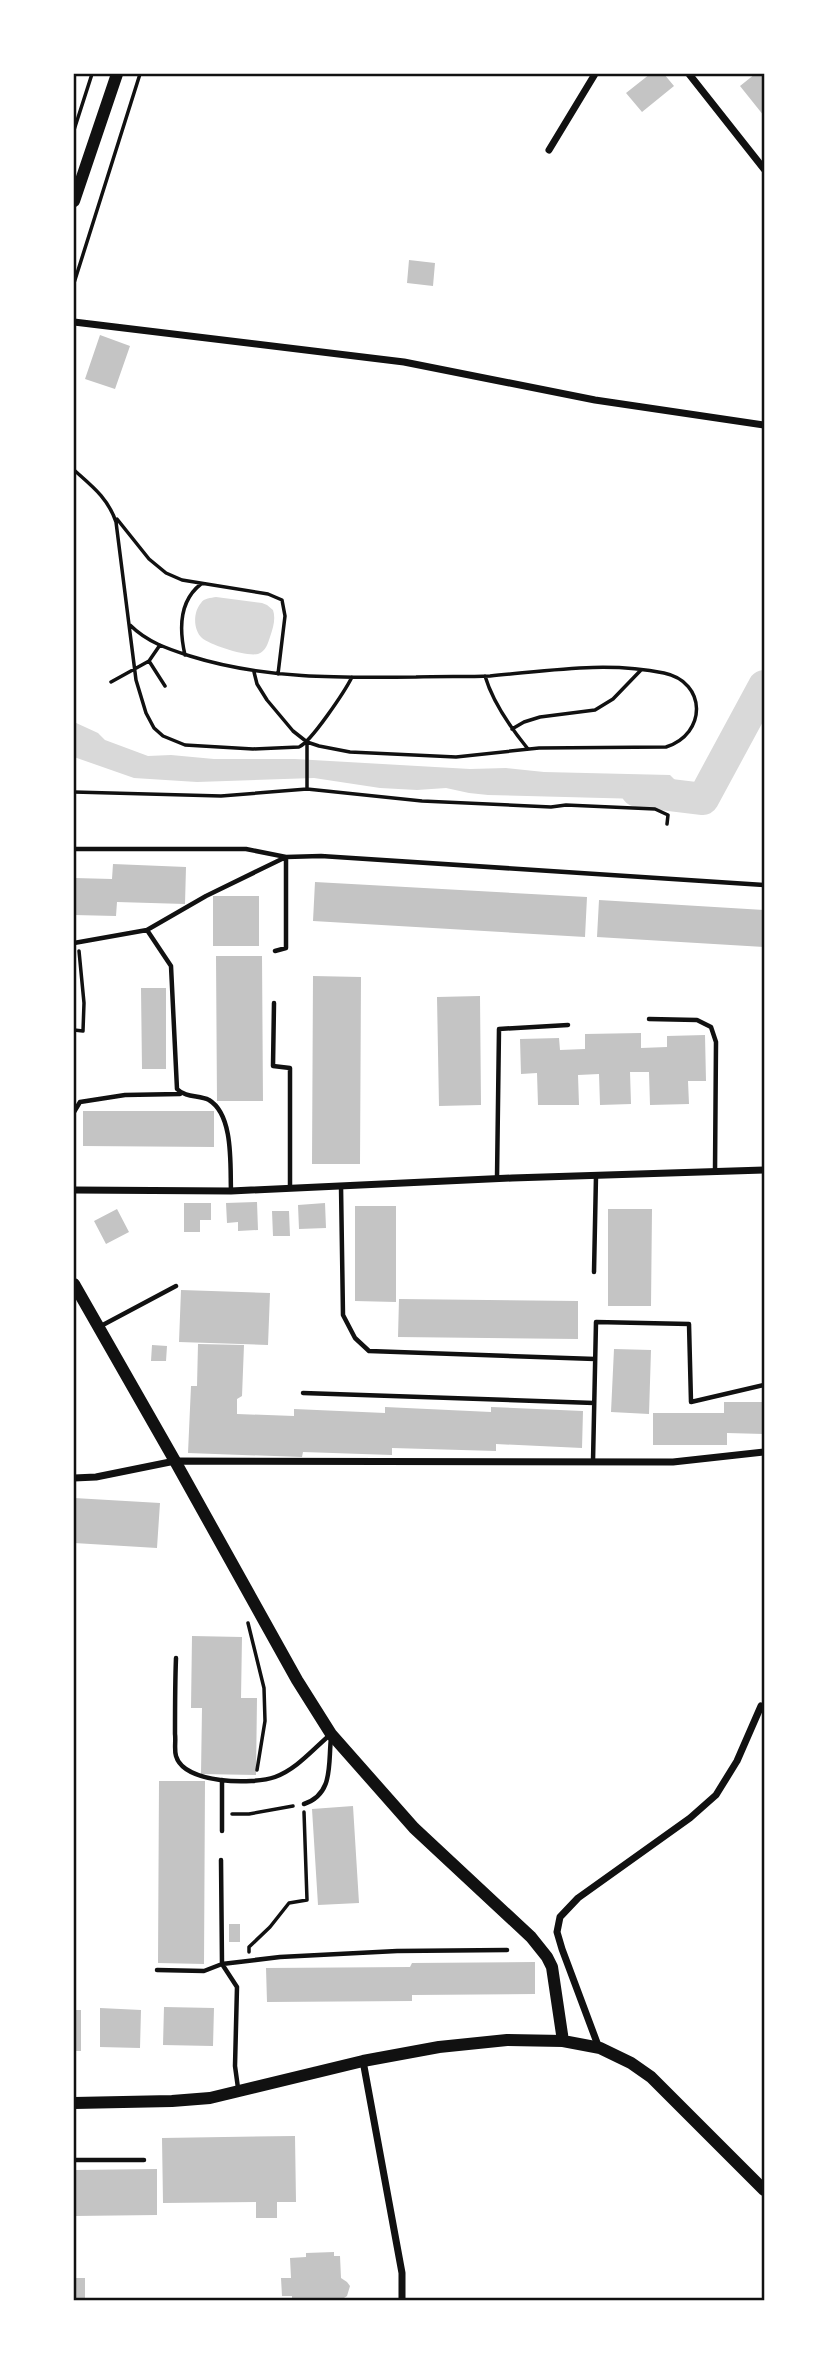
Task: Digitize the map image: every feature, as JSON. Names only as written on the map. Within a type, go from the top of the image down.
[{"type":"main road","points":[[74,201],[117,74]]},
{"type":"main road","points":[[74,1284],[297,1680],[331,1734],[414,1828],[541,1948],[552,1967],[564,2041]]},
{"type":"main road","points":[[74,2103],[210,2098],[363,2060],[439,2047],[507,2040],[564,2041],[600,2048],[631,2063],[651,2077],[765,2190]]},
{"type":"street","points":[[549,150],[595,74]]},
{"type":"street","points":[[689,74],[765,169]]},
{"type":"street","points":[[74,322],[404,362],[595,400],[765,425]]},
{"type":"street","points":[[74,1190],[231,1191],[497,1178],[765,1170]]},
{"type":"street","points":[[74,1478],[96,1477],[176,1461],[673,1462],[765,1452]]},
{"type":"street","points":[[600,2048],[562,1949],[557,1932],[560,1917],[578,1898],[690,1818],[716,1795],[737,1761],[761,1706]]},
{"type":"street","points":[[363,2060],[396,2234],[402,2273],[402,2301]]},
{"type":"lane","points":[[74,849],[246,849],[286,857],[321,856],[765,884]]},
{"type":"lane","points":[[76,943],[147,930],[206,896],[286,857]]},
{"type":"lane","points":[[275,951],[286,948],[286,857]]},
{"type":"lane","points":[[147,930],[171,967],[177,1089],[181,1093]]},
{"type":"lane","points":[[274,1003],[272,1066],[290,1068],[289,1188]]},
{"type":"lane","points":[[649,1019],[696,1020],[711,1027],[716,1042],[715,1172]]},
{"type":"lane","points":[[497,1178],[499,1029],[568,1025]]},
{"type":"lane","points":[[74,1112],[80,1102],[125,1095],[181,1093],[209,1101],[224,1118],[228,1137],[231,1191]]},
{"type":"lane","points":[[594,1272],[596,1175]]},
{"type":"lane","points":[[341,1185],[342,1315],[355,1338],[369,1351],[595,1359]]},
{"type":"lane","points":[[98,1327],[176,1286]]},
{"type":"lane","points":[[593,1461],[596,1322],[690,1324],[691,1402],[765,1385]]},
{"type":"lane","points":[[303,1392],[594,1403]]},
{"type":"lane","points":[[564,1395],[567,1400],[573,1402]]},
{"type":"lane","points":[[176,1658],[176,1757],[184,1768],[197,1775],[222,1780],[274,1778],[293,1768],[331,1734]]},
{"type":"lane","points":[[304,1804],[321,1794],[327,1784],[331,1734]]},
{"type":"lane","points":[[222,1780],[222,1831]]},
{"type":"lane","points":[[241,1787],[249,1780]]},
{"type":"lane","points":[[221,1860],[222,1964],[237,1987],[235,2066],[239,2092]]},
{"type":"lane","points":[[157,1970],[204,1971],[222,1964],[281,1957],[507,1950]]},
{"type":"lane","points":[[74,2160],[144,2160]]},
{"type":"path","points":[[74,130],[92,74]]},
{"type":"path","points":[[74,283],[140,74]]},
{"type":"path","points":[[74,470],[102,494],[113,514],[149,559],[166,573],[182,580],[268,594],[282,600],[285,615],[278,674]]},
{"type":"path","points":[[113,514],[122,559],[136,681],[146,713],[154,728],[163,736],[185,745],[293,749],[304,745],[352,677]]},
{"type":"path","points":[[185,655],[182,636],[184,606],[201,584]]},
{"type":"path","points":[[130,625],[140,635],[185,655],[254,672],[352,677],[485,676],[569,667],[619,667],[667,674],[692,691],[696,704],[695,719],[683,740],[666,747],[528,749],[456,757],[364,754],[327,748],[307,741],[293,732],[267,700],[257,684],[254,672]]},
{"type":"path","points":[[111,681],[149,661],[160,645]]},
{"type":"path","points":[[149,661],[165,686]]},
{"type":"path","points":[[512,729],[540,717],[595,710],[613,699],[642,670]]},
{"type":"path","points":[[485,676],[512,729],[528,749]]},
{"type":"path","points":[[307,741],[307,787]]},
{"type":"path","points":[[74,792],[221,796],[307,787],[422,801],[551,807],[566,805],[655,808],[668,815],[667,824]]},
{"type":"path","points":[[74,1030],[83,1031],[83,1003],[76,943]]},
{"type":"path","points":[[248,1623],[264,1688],[265,1721],[257,1779]]},
{"type":"path","points":[[222,1814],[248,1814],[304,1804],[306,1900],[289,1903],[249,1947],[249,1954]]},
{"type":"shaded area","points":[[216,597],[262,603],[273,610],[273,627],[263,651],[258,654],[238,652],[213,644],[199,635],[195,616],[198,607],[204,600]]},
{"type":"shaded area","points":[[74,722],[98,733],[105,740],[148,756],[295,759],[470,769],[670,775],[678,783],[679,800],[488,795],[446,788],[380,788],[314,778],[197,782],[134,778],[74,757]]},
{"type":"building","points":[[650,74],[664,74],[674,86],[642,112],[626,93]]},
{"type":"building","points":[[755,74],[764,75],[764,116],[740,86]]},
{"type":"building","points":[[409,260],[435,263],[433,286],[407,283]]},
{"type":"building","points":[[100,335],[130,346],[115,389],[85,379]]},
{"type":"building","points":[[113,864],[186,867],[185,904],[117,902],[116,916],[74,915],[74,878],[112,879]]},
{"type":"building","points":[[315,882],[587,897],[585,937],[313,921]]},
{"type":"building","points":[[213,896],[259,896],[259,946],[213,946]]},
{"type":"building","points":[[599,900],[764,910],[764,947],[597,937]]},
{"type":"building","points":[[216,956],[262,956],[263,1101],[217,1101]]},
{"type":"building","points":[[313,976],[361,977],[360,1164],[312,1164]]},
{"type":"building","points":[[141,988],[166,988],[166,1069],[142,1069]]},
{"type":"building","points":[[480,996],[481,1105],[439,1106],[437,997]]},
{"type":"building","points":[[641,1033],[641,1048],[667,1047],[667,1036],[705,1035],[706,1081],[688,1081],[689,1104],[650,1105],[649,1072],[630,1072],[631,1104],[600,1105],[599,1074],[578,1075],[579,1105],[538,1105],[537,1073],[521,1074],[520,1039],[559,1038],[560,1050],[585,1049],[585,1034]]},
{"type":"building","points":[[83,1111],[214,1111],[214,1147],[83,1146]]},
{"type":"building","points":[[257,1202],[258,1230],[238,1231],[238,1222],[227,1223],[226,1203]]},
{"type":"building","points":[[184,1203],[211,1203],[211,1220],[200,1220],[200,1232],[184,1232]]},
{"type":"building","points":[[325,1203],[326,1228],[299,1229],[298,1205]]},
{"type":"building","points":[[355,1206],[396,1206],[396,1302],[355,1301]]},
{"type":"building","points":[[117,1209],[129,1232],[106,1244],[94,1221]]},
{"type":"building","points":[[608,1209],[652,1209],[651,1306],[608,1306]]},
{"type":"building","points":[[272,1211],[289,1211],[290,1236],[273,1236]]},
{"type":"building","points":[[181,1290],[270,1293],[268,1345],[179,1342]]},
{"type":"building","points":[[399,1299],[578,1301],[578,1339],[398,1337]]},
{"type":"building","points":[[198,1344],[244,1345],[242,1396],[237,1399],[237,1414],[294,1416],[294,1409],[385,1413],[385,1407],[491,1412],[491,1407],[583,1411],[582,1448],[496,1444],[496,1451],[392,1448],[392,1455],[303,1452],[302,1457],[188,1453],[191,1386],[197,1386]]},
{"type":"building","points":[[152,1345],[167,1346],[166,1361],[151,1361]]},
{"type":"building","points":[[614,1349],[651,1350],[649,1414],[611,1412]]},
{"type":"building","points":[[724,1402],[764,1402],[764,1434],[727,1433],[727,1445],[653,1445],[653,1413],[724,1413]]},
{"type":"building","points":[[74,1498],[160,1503],[157,1548],[74,1543]]},
{"type":"building","points":[[192,1636],[242,1637],[241,1698],[257,1698],[256,1775],[201,1774],[202,1708],[191,1708]]},
{"type":"building","points":[[159,1781],[205,1781],[204,1964],[158,1963]]},
{"type":"building","points":[[353,1806],[359,1903],[318,1905],[312,1809]]},
{"type":"building","points":[[229,1924],[240,1924],[240,1942],[229,1942]]},
{"type":"building","points":[[535,1962],[535,1994],[412,1995],[412,2001],[267,2002],[266,1968],[410,1967],[412,1963]]},
{"type":"building","points":[[164,2007],[214,2008],[213,2046],[163,2045]]},
{"type":"building","points":[[100,2008],[141,2010],[140,2048],[100,2047]]},
{"type":"building","points":[[74,2010],[81,2010],[81,2051],[74,2051]]},
{"type":"building","points":[[295,2136],[296,2202],[277,2202],[277,2218],[256,2218],[256,2202],[163,2203],[162,2138]]},
{"type":"building","points":[[157,2169],[157,2215],[74,2216],[74,2170]]},
{"type":"building","points":[[334,2252],[334,2256],[340,2256],[341,2278],[350,2286],[347,2296],[341,2300],[292,2300],[292,2296],[282,2296],[281,2278],[291,2278],[290,2258],[306,2257],[306,2253]]},
{"type":"building","points":[[74,2278],[85,2278],[85,2300],[74,2300]]},
{"type":"waterway","points":[[637,791],[703,799],[764,686]]}]
